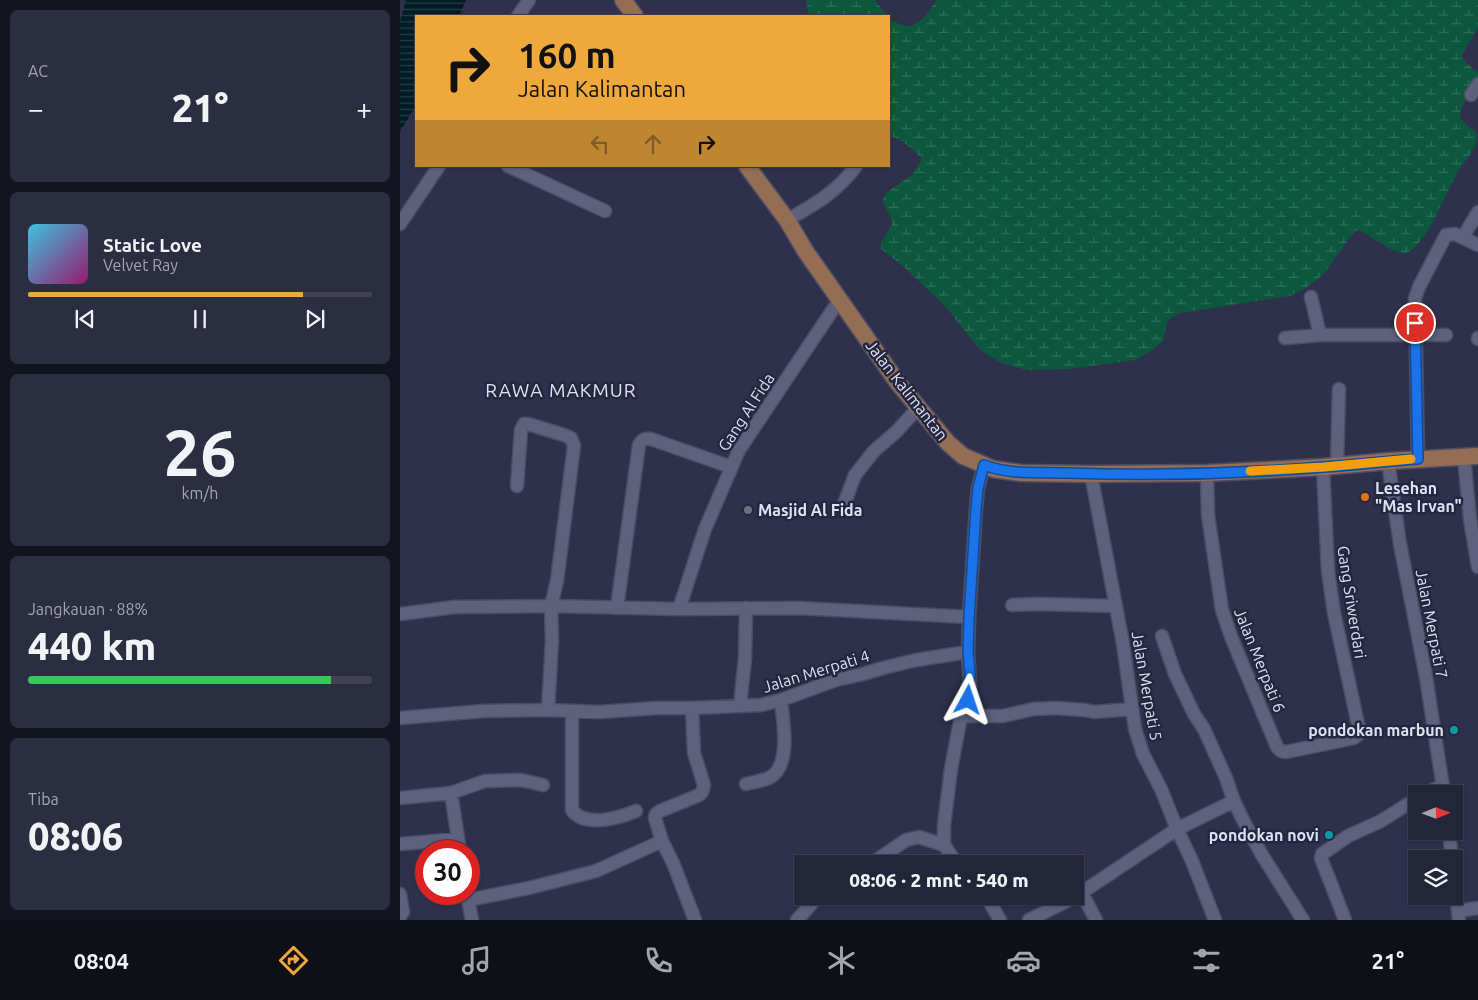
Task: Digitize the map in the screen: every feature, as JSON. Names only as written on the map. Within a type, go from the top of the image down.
[{"type":"main road","points":[[623,0],[634,15]]},
{"type":"main road","name":"Jalan Kalimantan","points":[[748,167],[787,220],[806,252],[898,383],[918,408],[948,443],[964,456],[994,469],[1021,473],[1207,473],[1471,456]]},
{"type":"street","points":[[519,15],[529,0]]},
{"type":"street","points":[[400,224],[438,167]]},
{"type":"street","points":[[510,167],[605,211]]},
{"type":"street","points":[[787,220],[820,202],[835,190],[855,167]]},
{"type":"street","points":[[1463,237],[1478,212]]},
{"type":"street","points":[[1418,459],[1415,298],[1446,235],[1455,234],[1478,245]]},
{"type":"street","points":[[1311,297],[1320,335]]},
{"type":"street","name":"Gang Al Fida","points":[[679,609],[705,529],[731,467],[745,441],[840,299]]},
{"type":"street","points":[[1284,338],[1320,335],[1446,334]]},
{"type":"street","name":"Gang Sriwerdari","points":[[1339,390],[1330,466],[1328,571],[1334,613],[1359,728],[1359,734],[1354,738]]},
{"type":"street","points":[[843,507],[856,475],[874,451],[896,432],[918,408]]},
{"type":"street","points":[[516,486],[522,426],[528,424],[564,434],[571,438],[574,446],[557,581],[551,606],[552,641],[548,710]]},
{"type":"street","points":[[617,608],[641,441],[647,438],[652,439],[731,467]]},
{"type":"street","points":[[1471,456],[1470,519],[1478,567]]},
{"type":"street","name":"Jalan Merpati 7","points":[[1388,461],[1400,544],[1426,677],[1443,785]]},
{"type":"street","points":[[951,855],[944,845],[944,825],[951,769],[961,716],[968,700],[970,685],[968,652],[969,618],[978,488],[984,465]]},
{"type":"street","name":"Jalan Merpati 6","points":[[1207,473],[1208,515],[1222,610],[1232,639],[1277,747],[1281,751],[1286,752],[1354,738]]},
{"type":"street","name":"Jalan Merpati 5","points":[[1091,474],[1123,644],[1136,729],[1143,754],[1192,861],[1215,920]]},
{"type":"street","points":[[1012,605],[1115,606]]},
{"type":"street","points":[[400,614],[455,607],[551,606],[679,609],[827,609],[969,618]]},
{"type":"street","name":"Jalan Merpati 4","points":[[746,608],[745,658],[740,706],[760,705],[781,700],[836,680],[916,660],[968,652]]},
{"type":"street","points":[[1162,636],[1175,674],[1194,714],[1204,729],[1234,801],[1262,855],[1303,920]]},
{"type":"street","points":[[746,784],[770,778],[778,770],[784,744],[781,700]]},
{"type":"street","points":[[400,718],[467,712],[548,710],[600,712],[656,708],[740,706]]},
{"type":"street","points":[[692,708],[694,753],[704,785],[703,790],[701,794],[660,811],[656,814],[656,820],[662,841],[695,920]]},
{"type":"street","points":[[961,716],[1002,716],[1033,709],[1055,708],[1094,712],[1132,709]]},
{"type":"street","points":[[572,711],[572,810],[580,817],[590,820],[615,819],[636,811]]},
{"type":"street","points":[[400,798],[451,793],[485,781],[520,780],[543,785]]},
{"type":"street","points":[[451,793],[458,840]]},
{"type":"street","points":[[1084,892],[1177,829],[1234,801]]},
{"type":"street","points":[[1345,920],[1321,858],[1322,854],[1348,836],[1381,821],[1408,804]]},
{"type":"street","points":[[884,855],[906,840],[919,837],[944,845]]},
{"type":"street","points":[[480,895],[529,888],[596,871],[662,841]]},
{"type":"street","points":[[400,844],[415,844]]},
{"type":"street","points":[[400,894],[403,912],[400,916]]},
{"type":"street","points":[[1084,897],[1096,920]]},
{"type":"street","points":[[469,905],[472,920]]},
{"type":"street","points":[[797,920],[810,905]]},
{"type":"street","points":[[991,905],[1000,920]]},
{"type":"street","points":[[1029,920],[1058,905]]},
{"type":"street","points":[[1459,915],[1478,908]]},
{"type":"green space","points":[[806,0],[875,0],[886,15],[809,15]]},
{"type":"green space","points":[[937,0],[1478,0],[1478,28],[1462,54],[1466,62],[1478,72],[1477,79],[1460,113],[1462,121],[1474,130],[1477,137],[1473,150],[1459,170],[1430,227],[1418,244],[1408,252],[1401,253],[1395,251],[1358,230],[1354,232],[1323,275],[1307,287],[1290,296],[1180,313],[1171,318],[1167,323],[1163,341],[1135,360],[1069,369],[1026,370],[1001,363],[980,350],[946,307],[903,266],[881,249],[881,242],[892,225],[891,218],[882,201],[886,193],[912,175],[922,159],[903,142],[890,136],[890,19],[905,26],[912,26],[922,19]]},
{"type":"water","points":[[406,0],[466,0],[459,15],[415,15],[415,107],[400,132],[400,21]]},
{"type":"slow traffic","points":[[1250,471],[1324,467],[1411,459]]},
{"type":"place","name":"Lesehan \"Mas Irvan\"","points":[[1365,497]]},
{"type":"place","name":"Masjid Al Fida","points":[[748,510]]},
{"type":"place","name":"pondokan marbun","points":[[1454,730]]},
{"type":"place","name":"pondokan novi","points":[[1329,835]]},
{"type":"district","name":"RAWA MAKMUR","points":[[561,390]]},
{"type":"route","points":[[968,700],[970,685],[968,652],[969,618],[976,509],[978,488],[984,465],[994,469],[1021,473],[1207,473],[1324,467],[1418,459],[1415,323]]}]
